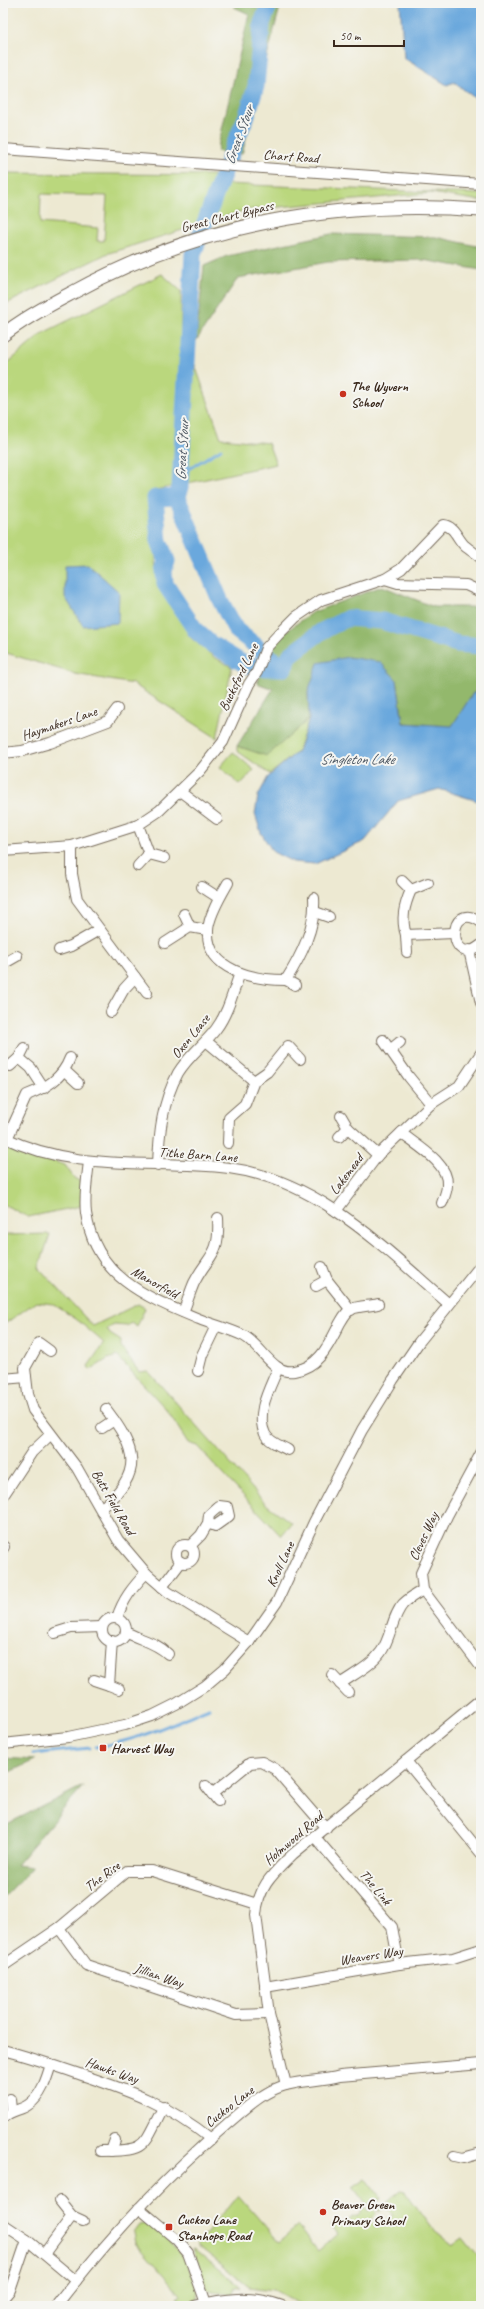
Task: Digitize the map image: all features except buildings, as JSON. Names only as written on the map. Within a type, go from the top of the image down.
[{"type":"main road","name":"Great Chart Bypass","points":[[3,335],[59,300],[108,272],[183,244],[219,233],[314,213],[369,208],[481,210]]},
{"type":"street","name":"Chart Road","points":[[3,149],[481,184]]},
{"type":"street","name":"Bucksford Lane","points":[[3,851],[72,846],[138,825],[159,811],[180,791],[200,771],[220,746],[262,659],[296,617],[320,600],[385,579],[401,569],[443,525],[448,526],[459,537],[464,545],[481,558]]},
{"type":"street","points":[[385,579],[398,584],[466,585],[481,592]]},
{"type":"street","name":"Haymakers Lane","points":[[3,753],[22,751],[50,743],[108,721],[118,709]]},
{"type":"street","points":[[3,744],[3,753]]},
{"type":"street","points":[[180,791],[217,819]]},
{"type":"street","points":[[138,825],[149,854]]},
{"type":"street","points":[[72,846],[72,874],[77,899],[147,993]]},
{"type":"street","points":[[149,854],[164,858]]},
{"type":"street","points":[[138,866],[149,854]]},
{"type":"street","points":[[402,881],[410,890]]},
{"type":"street","points":[[228,883],[219,898],[208,930],[212,950],[220,963],[240,973],[267,980],[286,980],[295,984]]},
{"type":"street","points":[[407,952],[403,916],[404,904],[410,890],[428,883]]},
{"type":"street","points":[[202,887],[219,898]]},
{"type":"street","points":[[286,980],[299,958],[315,912],[314,898]]},
{"type":"street","points":[[315,912],[329,917]]},
{"type":"street","points":[[184,914],[190,926]]},
{"type":"street","points":[[481,922],[468,918],[461,920],[456,925],[454,933],[458,944],[469,950],[477,948],[481,945]]},
{"type":"street","points":[[165,943],[190,926],[208,930]]},
{"type":"street","points":[[59,950],[72,946],[99,930]]},
{"type":"street","points":[[406,936],[454,933]]},
{"type":"street","points":[[469,950],[481,1003]]},
{"type":"street","points":[[3,964],[17,956]]},
{"type":"street","name":"Oxen Lease","points":[[158,1165],[160,1129],[168,1096],[189,1056],[206,1041],[221,1020],[240,973]]},
{"type":"street","points":[[111,1012],[124,989],[135,977]]},
{"type":"street","points":[[383,1040],[431,1104]]},
{"type":"street","points":[[206,1041],[254,1080]]},
{"type":"street","points":[[390,1050],[400,1042]]},
{"type":"street","points":[[228,1143],[229,1118],[245,1104],[254,1080],[267,1072],[288,1046],[300,1059]]},
{"type":"street","points":[[10,1066],[19,1058],[24,1048]]},
{"type":"street","name":"Lakemead","points":[[336,1210],[378,1155],[431,1104],[459,1086],[481,1053]]},
{"type":"street","points":[[19,1058],[31,1068],[44,1088]]},
{"type":"street","points":[[5,1138],[22,1101],[27,1095],[44,1088],[65,1071],[70,1058]]},
{"type":"street","points":[[65,1071],[78,1083]]},
{"type":"street","name":"Lakemead","points":[[341,1116],[348,1128],[378,1155]]},
{"type":"street","name":"Lakemead","points":[[338,1137],[348,1128]]},
{"type":"street","points":[[401,1132],[439,1164],[446,1176],[447,1185],[442,1203]]},
{"type":"street","name":"Tithe Barn Lane","points":[[5,1138],[46,1153],[89,1162],[230,1168],[290,1185],[336,1210],[356,1224],[449,1304]]},
{"type":"street","name":"Manorfield","points":[[89,1162],[86,1213],[93,1241],[100,1256],[115,1274],[130,1286],[183,1312],[244,1336],[261,1350],[278,1368]]},
{"type":"street","name":"Manorfield","points":[[183,1312],[195,1282],[213,1256],[219,1238],[218,1218]]},
{"type":"street","name":"Knoll Lane","points":[[3,1744],[92,1733],[125,1725],[152,1716],[205,1686],[249,1642],[283,1592],[314,1522],[362,1430],[419,1342],[481,1266]]},
{"type":"street","points":[[322,1267],[327,1280],[351,1310]]},
{"type":"street","points":[[316,1286],[327,1280]]},
{"type":"street","points":[[288,1450],[275,1443],[265,1434],[262,1418],[268,1392],[278,1368],[292,1372],[304,1370],[323,1354],[345,1315],[351,1310],[378,1304]]},
{"type":"street","points":[[198,1371],[202,1355],[216,1326]]},
{"type":"street","name":"Butt Field Road","points":[[50,1351],[39,1343],[26,1366],[26,1377],[32,1410],[50,1436],[77,1468],[102,1508],[118,1540],[146,1573],[162,1587],[249,1642]]},
{"type":"street","points":[[3,1379],[26,1377]]},
{"type":"street","points":[[102,1508],[125,1485],[130,1473],[129,1446],[124,1432],[106,1409]]},
{"type":"street","points":[[102,1428],[114,1420]]},
{"type":"street","points":[[4,1491],[32,1452],[50,1436]]},
{"type":"street","name":"Cleves Way","points":[[423,1590],[421,1573],[423,1565],[481,1453]]},
{"type":"street","points":[[162,1587],[181,1562],[177,1558],[177,1550],[182,1546],[190,1546],[201,1535],[208,1523]]},
{"type":"street","points":[[117,1618],[122,1602],[129,1591],[146,1573]]},
{"type":"street","points":[[340,1684],[367,1667],[377,1657],[382,1650],[401,1607],[408,1599],[423,1590],[481,1667]]},
{"type":"street","points":[[112,1641],[103,1635],[102,1627],[106,1620],[117,1618],[123,1622],[126,1632],[134,1637],[159,1645],[168,1654]]},
{"type":"street","points":[[54,1633],[71,1628],[102,1627]]},
{"type":"street","points":[[112,1641],[122,1638],[126,1632]]},
{"type":"street","points":[[109,1685],[112,1641]]},
{"type":"street","points":[[332,1675],[348,1692]]},
{"type":"street","points":[[94,1680],[119,1690]]},
{"type":"street","name":"Holmwood Road","points":[[256,1904],[273,1872],[314,1836],[326,1828],[481,1699]]},
{"type":"street","points":[[406,1761],[481,1853]]},
{"type":"street","points":[[212,1794],[250,1763],[262,1762],[275,1769],[326,1828]]},
{"type":"street","name":"The Link","points":[[314,1836],[392,1927],[399,1964]]},
{"type":"street","name":"The Rise","points":[[3,1966],[59,1928],[127,1871],[152,1871],[256,1904]]},
{"type":"street","points":[[256,1904],[268,2014],[286,2085]]},
{"type":"street","name":"Jillian Way","points":[[59,1928],[86,1965],[236,2015],[268,2014]]},
{"type":"street","name":"Weavers Way","points":[[265,1987],[399,1964],[453,1958],[481,1949]]},
{"type":"street","name":"Hawks Way","points":[[3,2050],[131,2090],[164,2106],[192,2123],[211,2139]]},
{"type":"street","points":[[3,2118],[11,2110],[28,2106],[36,2097],[45,2082],[51,2064]]},
{"type":"street","name":"Cuckoo Lane","points":[[56,2306],[139,2208],[211,2139],[255,2101],[286,2085],[325,2081],[340,2076],[481,2064]]},
{"type":"street","points":[[10,2099],[11,2110]]},
{"type":"street","points":[[100,2151],[133,2150],[144,2143],[164,2106]]},
{"type":"street","points":[[111,2151],[114,2140]]},
{"type":"street","points":[[454,2156],[463,2158],[481,2152]]},
{"type":"street","points":[[60,2201],[72,2216],[83,2221]]},
{"type":"street","points":[[139,2208],[177,2240],[188,2253],[206,2303]]},
{"type":"street","points":[[44,2254],[72,2216]]},
{"type":"street","points":[[3,2224],[28,2240],[76,2281]]},
{"type":"street","points":[[4,2297],[10,2290],[28,2240]]},
{"type":"street","points":[[194,2306],[240,2298],[266,2300],[282,2306]]},
{"type":"green space","points":[[236,3],[281,3],[242,154],[217,151],[249,14],[234,7]]},
{"type":"green space","points":[[3,173],[217,175],[225,184],[481,194],[481,201],[431,193],[246,210],[106,254],[8,303],[3,302]],"holes":[[[41,194],[107,196],[104,241],[97,241],[98,228],[40,223]]]},
{"type":"green space","points":[[331,234],[436,237],[481,247],[481,270],[423,260],[328,262],[238,278],[196,341],[204,266],[227,256]]},
{"type":"green space","points":[[162,274],[181,291],[181,348],[190,351],[221,438],[268,443],[276,464],[151,491],[157,571],[160,590],[170,600],[190,637],[214,657],[232,667],[217,738],[133,684],[75,674],[3,652],[3,367],[43,333]]},
{"type":"green space","points":[[382,586],[434,607],[481,607],[481,691],[473,693],[452,727],[403,723],[397,680],[308,692],[309,719],[267,756],[237,746],[273,689],[257,683],[276,639],[311,613]]},
{"type":"green space","points":[[309,719],[298,751],[270,774],[237,751],[237,746],[265,755]]},
{"type":"green space","points":[[233,752],[254,770],[240,785],[220,767]]},
{"type":"green space","points":[[3,1144],[65,1165],[74,1178],[83,1183],[81,1206],[28,1217],[3,1204]]},
{"type":"green space","points":[[50,1234],[39,1268],[93,1326],[138,1304],[145,1308],[137,1327],[131,1323],[127,1326],[114,1325],[107,1329],[110,1334],[121,1341],[121,1347],[139,1372],[148,1371],[267,1505],[292,1523],[281,1536],[197,1446],[188,1443],[167,1410],[117,1356],[108,1359],[90,1370],[88,1366],[104,1343],[76,1319],[53,1304],[36,1302],[3,1325],[3,1235]]},
{"type":"green space","points":[[3,1758],[35,1760],[3,1775]]},
{"type":"green space","points":[[83,1786],[16,1865],[33,1867],[3,1898],[3,1826]]},
{"type":"green space","points":[[366,2178],[381,2198],[368,2207],[353,2187]]},
{"type":"green space","points":[[401,2190],[405,2191],[432,2228],[453,2245],[463,2238],[481,2260],[481,2306],[303,2306],[274,2290],[249,2287],[197,2245],[238,2195],[279,2242],[298,2226],[318,2251],[337,2234],[331,2226],[337,2221],[340,2225],[349,2223],[352,2217],[358,2217],[364,2207],[368,2212],[372,2209],[377,2214],[370,2220],[377,2228],[393,2215],[385,2207],[379,2212],[377,2210]]},
{"type":"green space","points":[[145,2223],[164,2235],[190,2269],[195,2281],[197,2292],[196,2302],[189,2306],[170,2306],[181,2295],[135,2242],[133,2232],[139,2224]]},
{"type":"green space","points":[[193,2248],[241,2288],[234,2288],[234,2294],[207,2290]]},
{"type":"water","points":[[400,3],[481,3],[481,92],[476,99],[454,82],[447,85],[404,58]]},
{"type":"water","points":[[88,564],[119,592],[118,623],[83,626],[65,597],[65,565]]},
{"type":"water","name":"Singleton Lake","points":[[348,657],[380,662],[397,680],[403,723],[452,726],[473,693],[481,691],[481,802],[439,789],[398,801],[365,841],[315,864],[293,862],[273,852],[261,833],[255,814],[258,796],[268,777],[298,751],[309,719],[308,692],[318,663]]},
{"type":"waterway","name":"Great Stour","points":[[270,3],[262,23],[256,86],[247,115],[193,254],[180,487],[177,497],[155,498],[159,541],[167,561],[164,571],[165,584],[196,631],[211,644],[246,665],[266,668],[284,668],[290,655],[322,631],[348,618],[382,621],[458,644],[481,646]]},
{"type":"waterway","points":[[180,487],[182,473],[221,449]]},
{"type":"waterway","points":[[177,497],[220,600],[236,630],[284,668]]},
{"type":"waterway","points":[[96,1747],[125,1741],[140,1736],[168,1726],[209,1708]]},
{"type":"waterway","points":[[33,1754],[90,1748]]},
{"type":"place","name":"The Wyvern School","points":[[343,394]]},
{"type":"place","name":"Harvest Way","points":[[103,1748]]},
{"type":"place","name":"Beaver Green Primary School","points":[[323,2212]]},
{"type":"place","name":"Cuckoo Lane Stanhope Road","points":[[169,2227]]}]
